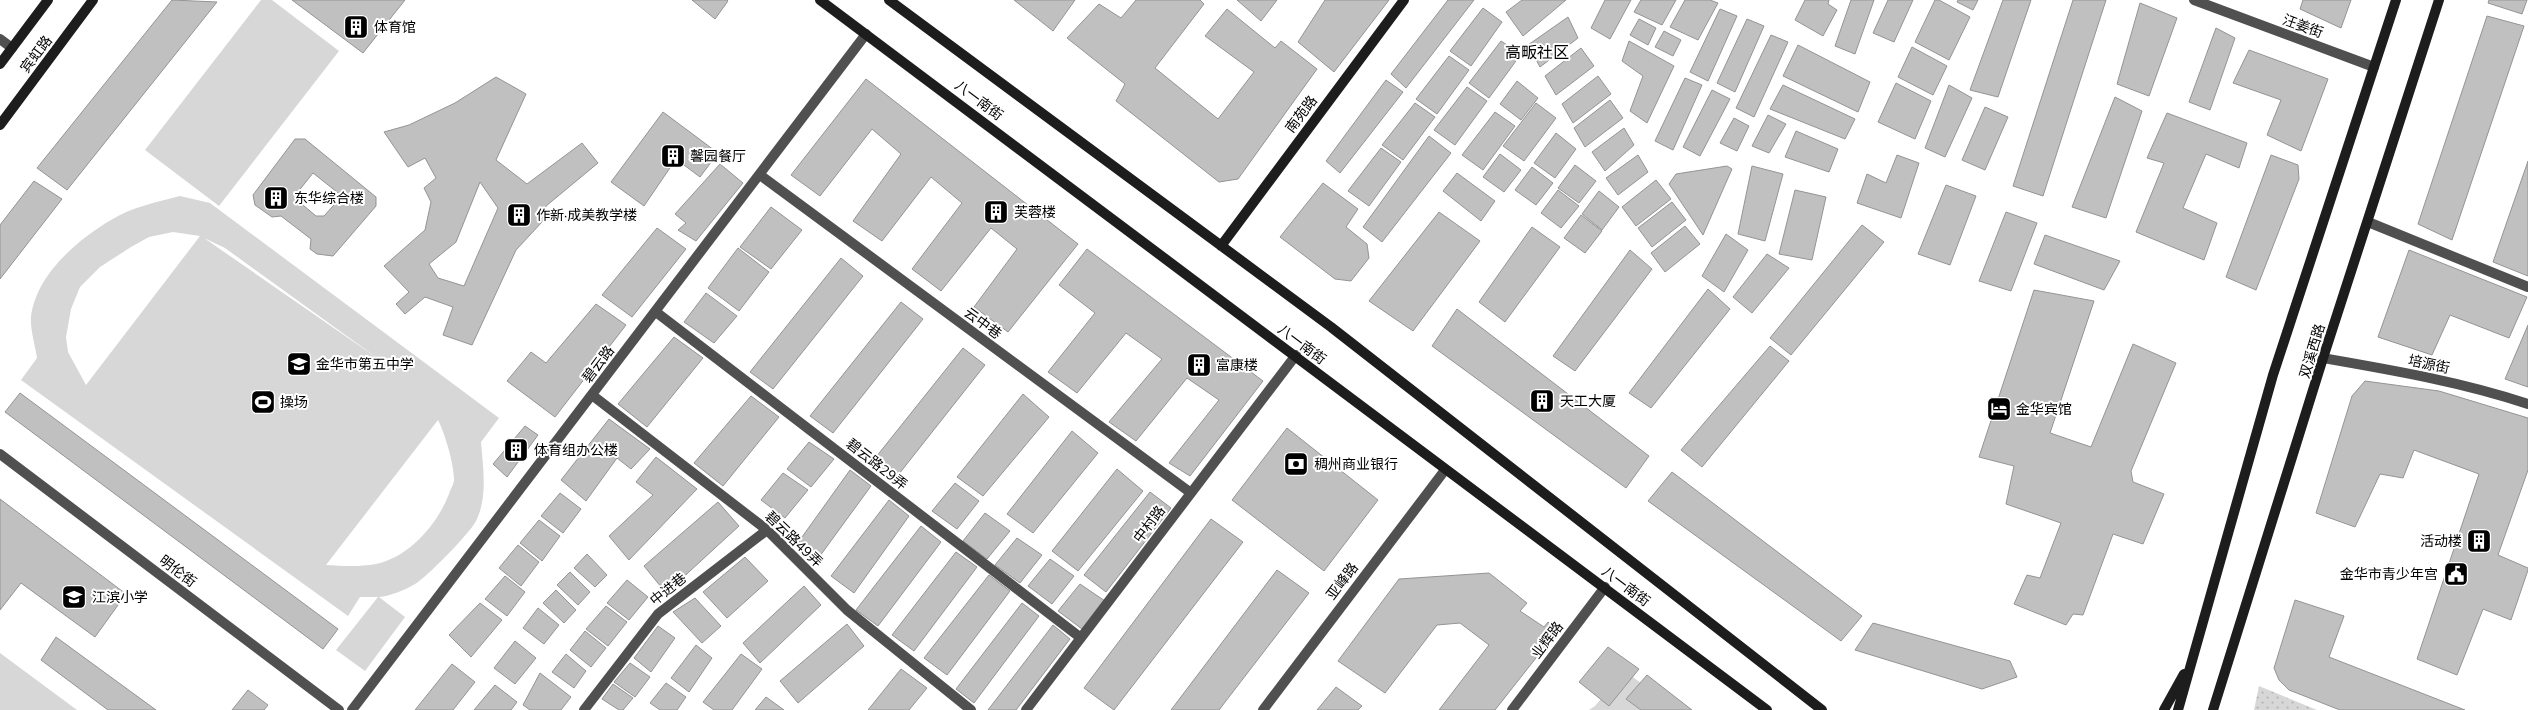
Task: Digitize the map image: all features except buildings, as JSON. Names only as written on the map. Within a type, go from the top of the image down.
[{"type":"main road","name":"宾虹路","points":[[0,64],[48,0]]},
{"type":"main road","name":"宾虹路","points":[[0,125],[93,0]]},
{"type":"main road","name":"八一南街","points":[[820,0],[1767,710]]},
{"type":"main road","name":"南苑路","points":[[1221,246],[1404,0]]},
{"type":"main road","points":[[2178,710],[2273,375],[2396,0]]},
{"type":"main road","name":"双溪西路","points":[[2213,710],[2323,358],[2439,0]]},
{"type":"main road","name":"八一南街","points":[[895,2],[1331,326],[1822,710]]},
{"type":"main road","points":[[2164,710],[2193,658]]},
{"type":"street","name":"汪姜街","points":[[2194,0],[2374,67]]},
{"type":"street","name":"碧云路","points":[[352,710],[866,34]]},
{"type":"street","points":[[0,39],[12,48]]},
{"type":"street","name":"云中巷","points":[[760,175],[1191,492]]},
{"type":"street","points":[[2368,222],[2528,287]]},
{"type":"street","name":"碧云路29弄","points":[[656,312],[1080,638]]},
{"type":"street","name":"中村路","points":[[1026,710],[1296,356]]},
{"type":"street","name":"培源街","points":[[2323,358],[2387,369],[2492,392],[2528,404]]},
{"type":"street","name":"碧云路49弄","points":[[592,395],[767,530],[847,610],[971,710]]},
{"type":"street","name":"明伦街","points":[[0,454],[339,710]]},
{"type":"street","name":"亚峰路","points":[[1263,710],[1445,470]]},
{"type":"street","name":"中进巷","points":[[584,710],[658,614],[767,530]]},
{"type":"street","name":"业辉路","points":[[1512,710],[1605,587]]},
{"type":"shaded area","points":[[261,0],[272,0],[339,51],[219,206],[145,150]]},
{"type":"shaded area","name":"操场","points":[[180,196],[210,203],[499,418],[481,442],[483,492],[480,512],[476,521],[457,545],[421,580],[402,590],[379,597],[405,617],[365,671],[336,650],[378,597],[360,597],[348,616],[21,380],[37,358],[31,322],[34,302],[41,287],[60,260],[98,228],[119,215],[145,205]],"holes":[[[173,232],[200,236],[86,385],[68,352],[66,337],[71,309],[80,287],[100,267],[149,237]],[[204,238],[225,248],[380,360]],[[438,420],[449,449],[454,480],[444,506],[429,528],[410,547],[388,560],[364,566],[326,565]]]},
{"type":"shaded area","points":[[0,653],[77,710],[0,710]]},
{"type":"shaded area","points":[[1625,671],[1676,710],[1589,710],[1595,706]]},
{"type":"shaded area","points":[[2259,686],[2317,710],[2254,710]]},
{"type":"place","name":"体育馆","points":[[356,27]]},
{"type":"place","name":"馨园餐厅","points":[[673,156]]},
{"type":"place","name":"东华综合楼","points":[[276,198]]},
{"type":"place","name":"芙蓉楼","points":[[996,212]]},
{"type":"place","name":"作新·成美教学楼","points":[[519,215]]},
{"type":"place","name":"金华市第五中学","points":[[299,364]]},
{"type":"place","name":"富康楼","points":[[1199,365]]},
{"type":"place","name":"天工大厦","points":[[1542,401]]},
{"type":"place","name":"操场","points":[[263,402]]},
{"type":"place","name":"金华宾馆","points":[[1999,409]]},
{"type":"place","name":"体育组办公楼","points":[[516,450]]},
{"type":"place","name":"稠州商业银行","points":[[1296,464]]},
{"type":"place","name":"活动楼","points":[[2479,541]]},
{"type":"place","name":"金华市青少年宫","points":[[2456,574]]},
{"type":"place","name":"江滨小学","points":[[74,597]]},
{"type":"district","name":"高畈社区","points":[[1537,52]]}]
